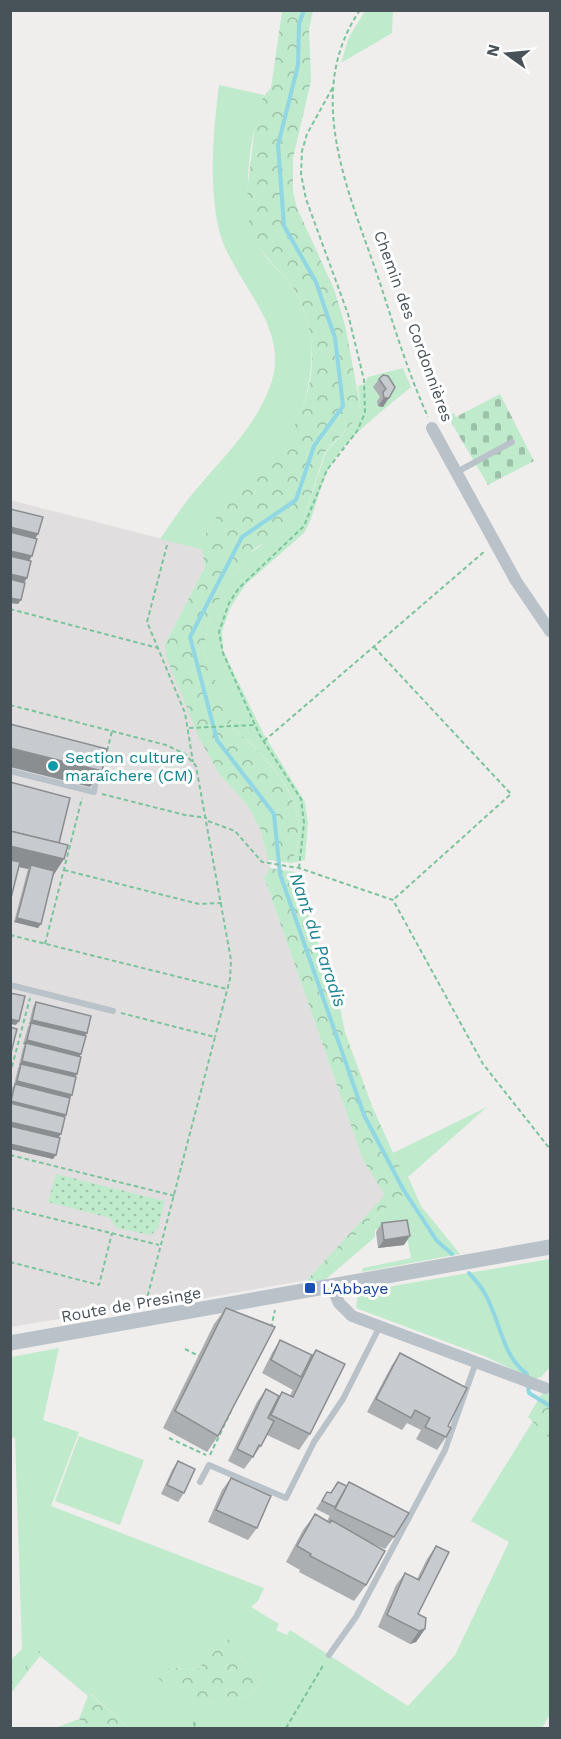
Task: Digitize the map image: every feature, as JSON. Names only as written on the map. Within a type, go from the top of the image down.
[{"type":"street","name":"Chemin des Cordonnières","points":[[432,428],[495,544],[550,631]]},
{"type":"street","name":"Route de Presinge","points":[[10,1343],[258,1301],[322,1286],[332,1287],[550,1247]]},
{"type":"street","points":[[332,1287],[345,1311],[545,1388]]},
{"type":"lane","points":[[455,472],[512,442]]},
{"type":"lane","points":[[10,771],[84,790],[96,787]]},
{"type":"lane","points":[[10,984],[112,1011]]},
{"type":"lane","points":[[200,1482],[209,1465],[286,1498],[314,1442],[343,1399],[380,1326]]},
{"type":"lane","points":[[329,1655],[356,1617],[445,1450],[476,1361]]},
{"type":"path","name":"Chemin des Cordonnières","points":[[360,10],[339,49],[333,87],[334,138],[343,174],[404,354],[432,428]]},
{"type":"path","points":[[299,868],[303,852],[303,805],[293,783],[255,725],[220,645],[219,632],[223,617],[239,588],[304,525],[327,470],[357,431],[365,413],[364,380],[348,314],[306,199],[301,174],[302,151],[307,134],[333,87]]},
{"type":"path","points":[[264,741],[495,544]]},
{"type":"path","points":[[142,1320],[159,1245],[166,1231],[227,989],[231,960],[201,780],[193,762],[185,713],[146,620],[167,545]]},
{"type":"path","points":[[10,609],[158,648]]},
{"type":"path","points":[[374,647],[511,794],[393,900]]},
{"type":"path","points":[[10,705],[173,747],[193,762]]},
{"type":"path","points":[[188,728],[255,725]]},
{"type":"path","points":[[112,731],[96,787],[185,815],[207,819],[235,831],[259,860],[299,868],[393,900],[483,1064],[550,1149]]},
{"type":"path","points":[[45,944],[84,790]]},
{"type":"path","points":[[64,870],[200,904],[222,903]]},
{"type":"path","points":[[10,935],[227,989]]},
{"type":"path","points":[[10,1074],[32,990]]},
{"type":"path","points":[[112,1011],[215,1037]]},
{"type":"path","points":[[10,1155],[175,1196]]},
{"type":"path","points":[[10,1208],[159,1245]]},
{"type":"path","points":[[10,1262],[99,1285],[112,1233]]},
{"type":"path","points":[[267,1335],[274,1318]]},
{"type":"path","points":[[185,1349],[206,1359]]},
{"type":"path","points":[[169,1438],[209,1457],[232,1408]]},
{"type":"path","points":[[286,1728],[329,1655]]},
{"type":"path","points":[[194,1722],[195,1728]]},
{"type":"shaded area","points":[[10,500],[202,549],[205,567],[165,644],[220,775],[248,806],[261,831],[270,868],[264,877],[363,1160],[386,1195],[307,1280],[160,1306],[137,1306],[11,1327]]},
{"type":"green space","points":[[282,11],[313,11],[309,29],[311,81],[293,158],[293,192],[297,208],[334,289],[345,325],[360,405],[355,420],[325,452],[304,517],[285,535],[258,546],[250,553],[222,594],[209,621],[204,647],[232,723],[223,725],[223,728],[227,731],[234,729],[262,755],[286,788],[295,806],[299,825],[298,844],[291,863],[268,860],[261,831],[248,806],[220,775],[199,738],[166,656],[165,644],[205,567],[202,550],[196,548],[216,518],[285,441],[304,405],[310,381],[312,355],[306,315],[295,291],[257,244],[251,229],[248,208],[248,186],[256,120],[259,106],[271,88]]},
{"type":"green space","points":[[365,11],[393,11],[392,33],[341,63],[349,37]]},
{"type":"green space","points":[[219,85],[264,95],[254,130],[248,171],[249,212],[259,246],[268,260],[288,281],[305,313],[310,331],[311,367],[304,403],[291,434],[272,460],[216,518],[196,548],[160,539],[189,498],[244,433],[262,405],[275,366],[274,345],[267,325],[225,246],[218,226],[213,156]]},
{"type":"green space","points":[[403,368],[411,387],[366,424],[336,457],[325,476],[304,533],[246,584],[230,608],[222,631],[223,650],[263,733],[305,802],[308,823],[305,860],[291,863],[298,844],[299,825],[295,806],[276,771],[262,755],[234,729],[227,731],[223,728],[223,725],[231,723],[204,647],[209,621],[222,594],[250,553],[304,517],[326,452],[355,420],[360,405],[358,386],[364,384],[368,377]]},
{"type":"green space","points":[[500,394],[534,461],[488,485],[448,417],[454,413],[456,417]]},
{"type":"green space","points":[[270,868],[296,872],[299,877],[310,921],[337,993],[345,1032],[372,1106],[410,1190],[371,1219],[312,1281],[307,1280],[385,1195],[363,1160],[264,877]]},
{"type":"green space","points":[[487,1107],[408,1177],[421,1206],[460,1254],[362,1272],[363,1268],[411,1258],[405,1228],[397,1224],[375,1230],[375,1237],[325,1280],[312,1281],[371,1219],[410,1190],[393,1153]]},
{"type":"green space","points":[[56,1174],[165,1201],[158,1228],[151,1235],[116,1228],[110,1218],[48,1202]]},
{"type":"green space","points":[[550,1259],[550,1367],[541,1377],[533,1379],[484,1356],[356,1308],[358,1292]]},
{"type":"green space","points":[[59,1348],[43,1420],[79,1432],[51,1506],[264,1588],[258,1601],[251,1607],[279,1624],[276,1630],[287,1635],[290,1630],[408,1706],[455,1655],[509,1542],[471,1521],[533,1421],[550,1439],[550,1714],[542,1728],[129,1728],[90,1693],[88,1696],[40,1656],[40,1651],[11,1683],[11,1660],[22,1649],[15,1438],[10,1437],[11,1357]],"holes":[[[227,1638],[235,1652],[265,1678],[251,1695],[206,1703],[195,1709],[183,1695],[171,1667],[196,1671]]]},
{"type":"green space","points":[[545,1388],[550,1390],[550,1439],[528,1417]]},
{"type":"green space","points":[[79,1436],[144,1460],[120,1525],[55,1501]]},
{"type":"green space","points":[[227,1638],[234,1644],[235,1652],[265,1678],[251,1695],[206,1703],[195,1709],[156,1676],[171,1667],[196,1671]]},
{"type":"green space","points":[[40,1650],[40,1656],[11,1693],[11,1683]]},
{"type":"green space","points":[[89,1693],[129,1728],[93,1728],[79,1719]]},
{"type":"green space","points":[[79,1719],[93,1728],[55,1728]]},
{"type":"building","points":[[383,375],[388,376],[395,387],[389,398],[384,398],[383,392],[386,389],[379,379]]},
{"type":"building","points":[[10,509],[43,517],[38,534],[10,527]]},
{"type":"building","points":[[10,532],[37,539],[32,556],[10,551]]},
{"type":"building","points":[[10,556],[31,561],[27,578],[10,574]]},
{"type":"building","points":[[10,579],[25,583],[21,600],[10,598]]},
{"type":"building","points":[[10,724],[107,749],[102,771],[10,748]]},
{"type":"building","points":[[10,782],[70,798],[59,843],[10,831]]},
{"type":"building","points":[[10,831],[68,845],[64,859],[10,846]]},
{"type":"building","points":[[10,860],[20,862],[10,902]]},
{"type":"building","points":[[31,865],[54,871],[41,924],[17,918]]},
{"type":"building","points":[[10,993],[25,996],[19,1021],[10,1019]]},
{"type":"building","points":[[36,1002],[91,1016],[87,1033],[32,1020]]},
{"type":"building","points":[[31,1023],[86,1036],[81,1054],[27,1040]]},
{"type":"building","points":[[10,1027],[17,1029],[11,1053],[10,1053]]},
{"type":"building","points":[[26,1043],[81,1057],[77,1074],[22,1061]]},
{"type":"building","points":[[21,1064],[76,1077],[72,1095],[17,1081]]},
{"type":"building","points":[[15,1084],[70,1098],[66,1115],[11,1101]]},
{"type":"building","points":[[10,1103],[65,1117],[61,1134],[10,1122]]},
{"type":"building","points":[[10,1126],[60,1138],[56,1155],[10,1144]]},
{"type":"building","points":[[407,1220],[410,1236],[384,1240],[382,1223]]},
{"type":"building","points":[[226,1308],[275,1327],[218,1436],[175,1411]]},
{"type":"building","points":[[280,1340],[312,1355],[301,1377],[271,1360]]},
{"type":"building","points":[[316,1350],[345,1364],[310,1434],[271,1415],[282,1392],[293,1397]]},
{"type":"building","points":[[400,1353],[467,1388],[448,1426],[451,1428],[446,1437],[425,1427],[430,1418],[415,1410],[411,1418],[376,1399]]},
{"type":"building","points":[[266,1389],[279,1396],[268,1418],[274,1421],[253,1457],[237,1449]]},
{"type":"building","points":[[178,1461],[195,1469],[184,1493],[167,1485]]},
{"type":"building","points":[[231,1478],[271,1496],[257,1528],[216,1510]]},
{"type":"building","points":[[338,1482],[347,1486],[335,1507],[322,1501],[327,1492],[331,1493]]},
{"type":"building","points":[[349,1482],[409,1513],[394,1537],[335,1509]]},
{"type":"building","points":[[315,1514],[330,1523],[331,1520],[385,1551],[366,1585],[310,1556],[311,1554],[297,1546]]},
{"type":"building","points":[[436,1546],[449,1552],[418,1614],[426,1618],[425,1629],[419,1631],[387,1615],[405,1573],[419,1580]]},
{"type":"waterway","name":"Nant du Paradis","points":[[304,10],[299,24],[298,65],[278,145],[284,226],[316,282],[335,338],[343,406],[314,446],[296,500],[242,537],[190,637],[217,740],[274,814],[280,874],[364,1115],[403,1189],[437,1241],[452,1254]]},
{"type":"waterway","name":"Nant du Paradis","points":[[469,1273],[484,1292],[506,1347],[518,1366],[527,1374],[527,1378]]},
{"type":"waterway","name":"Nant du Paradis","points":[[528,1386],[529,1393],[550,1406]]},
{"type":"place","name":"Section culture maraîchere (CM)","points":[[53,766]]},
{"type":"place","name":"L'Abbaye","points":[[310,1288]]}]
